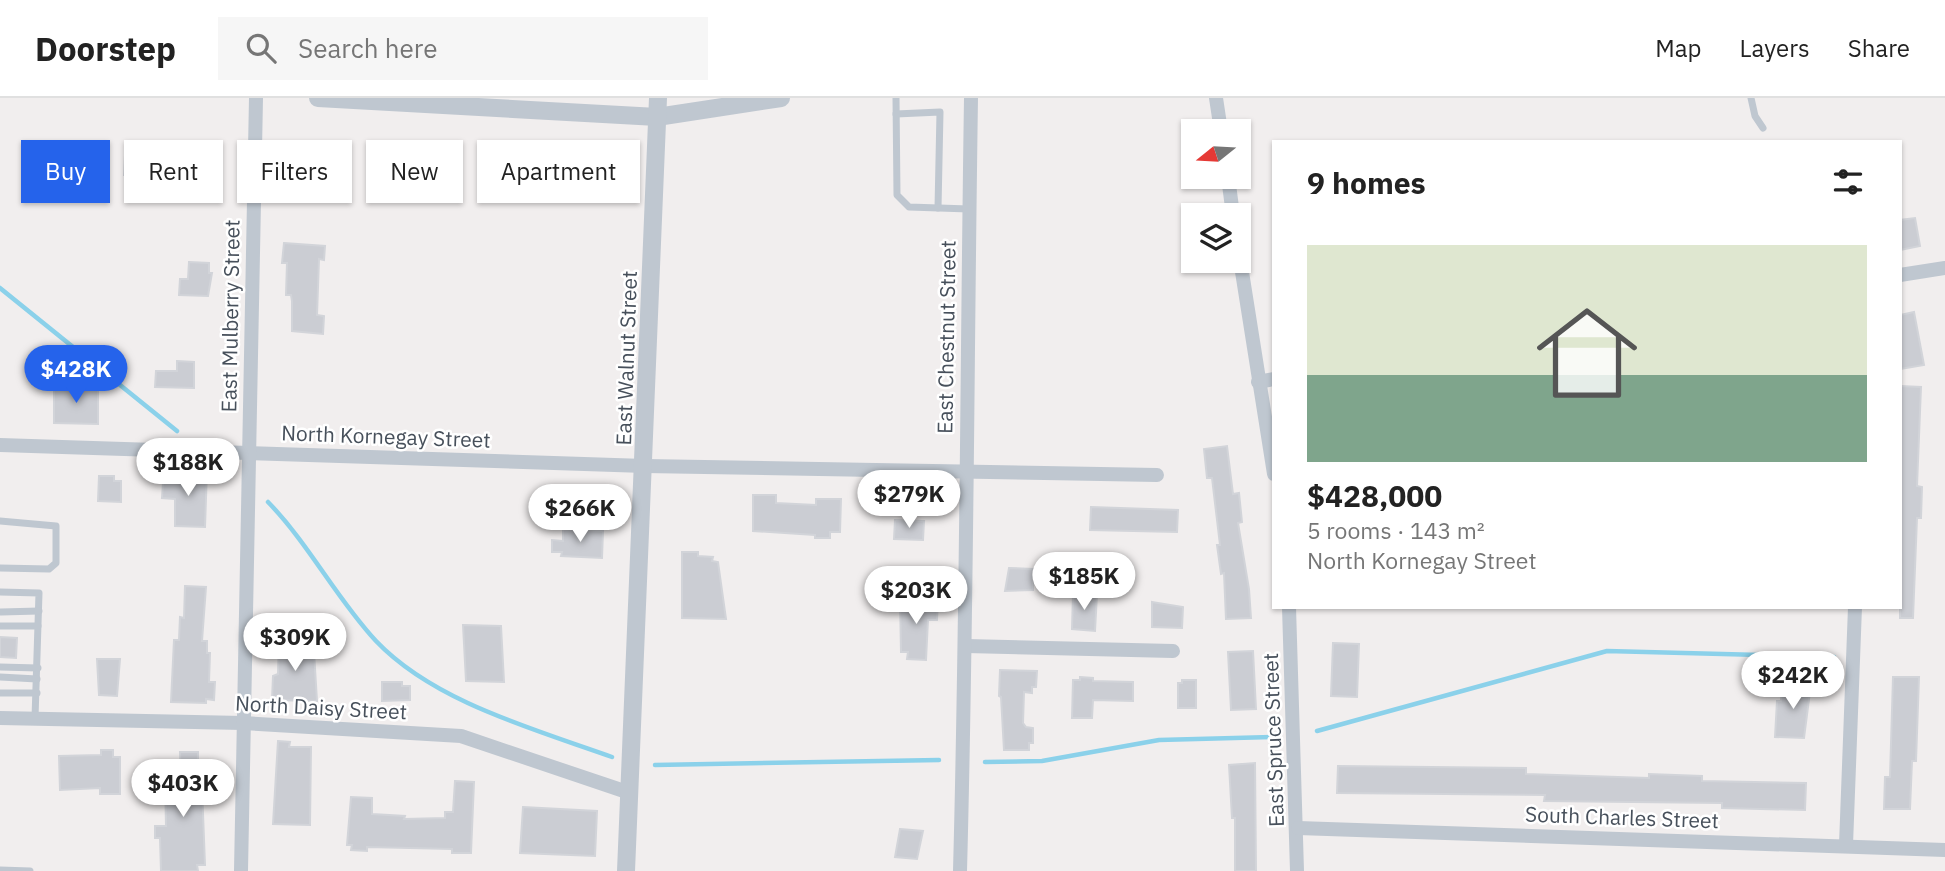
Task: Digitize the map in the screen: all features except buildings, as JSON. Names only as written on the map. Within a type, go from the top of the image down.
[{"type":"street","name":"East Mulberry Street","points":[[241,871],[256,98]]},
{"type":"street","points":[[318,98],[657,117],[781,98]]},
{"type":"street","name":"East Walnut Street","points":[[626,871],[645,466],[658,98]]},
{"type":"street","name":"East Chestnut Street","points":[[960,871],[966,646],[965,471],[971,98]]},
{"type":"street","points":[[1216,98],[1219,119]]},
{"type":"street","points":[[1902,275],[1945,268]]},
{"type":"street","points":[[1242,273],[1272,462]]},
{"type":"street","points":[[1258,382],[1272,379]]},
{"type":"street","name":"North Kornegay Street","points":[[0,445],[645,466],[1157,475]]},
{"type":"street","name":"East Spruce Street","points":[[1289,609],[1298,828],[1297,871]]},
{"type":"street","points":[[1846,845],[1855,609]]},
{"type":"street","points":[[966,646],[1172,651]]},
{"type":"street","name":"North Daisy Street","points":[[0,718],[243,723],[461,736],[630,793]]},
{"type":"street","name":"South Charles Street","points":[[1298,828],[1945,850]]},
{"type":"lane","points":[[896,98],[897,195],[909,207],[969,209]]},
{"type":"lane","points":[[1751,98],[1755,116],[1763,128]]},
{"type":"lane","points":[[897,114],[940,112],[938,208]]},
{"type":"lane","points":[[0,521],[56,526],[56,563],[49,569],[0,568]]},
{"type":"lane","points":[[0,592],[39,593],[35,719]]},
{"type":"lane","points":[[1,612],[39,611]]},
{"type":"lane","points":[[1,626],[38,626]]},
{"type":"lane","points":[[0,667],[38,668]]},
{"type":"lane","points":[[0,677],[37,679]]},
{"type":"lane","points":[[0,693],[37,693]]},
{"type":"lane","points":[[0,870],[30,871]]},
{"type":"waterway","points":[[0,288],[177,431]]},
{"type":"waterway","points":[[268,502],[297,535],[348,607],[376,641],[400,662],[426,681],[486,711],[612,757]]},
{"type":"waterway","points":[[1317,731],[1607,651],[1834,657]]},
{"type":"waterway","points":[[985,762],[1042,761],[1159,740],[1273,737]]},
{"type":"waterway","points":[[655,765],[939,760]]}]
